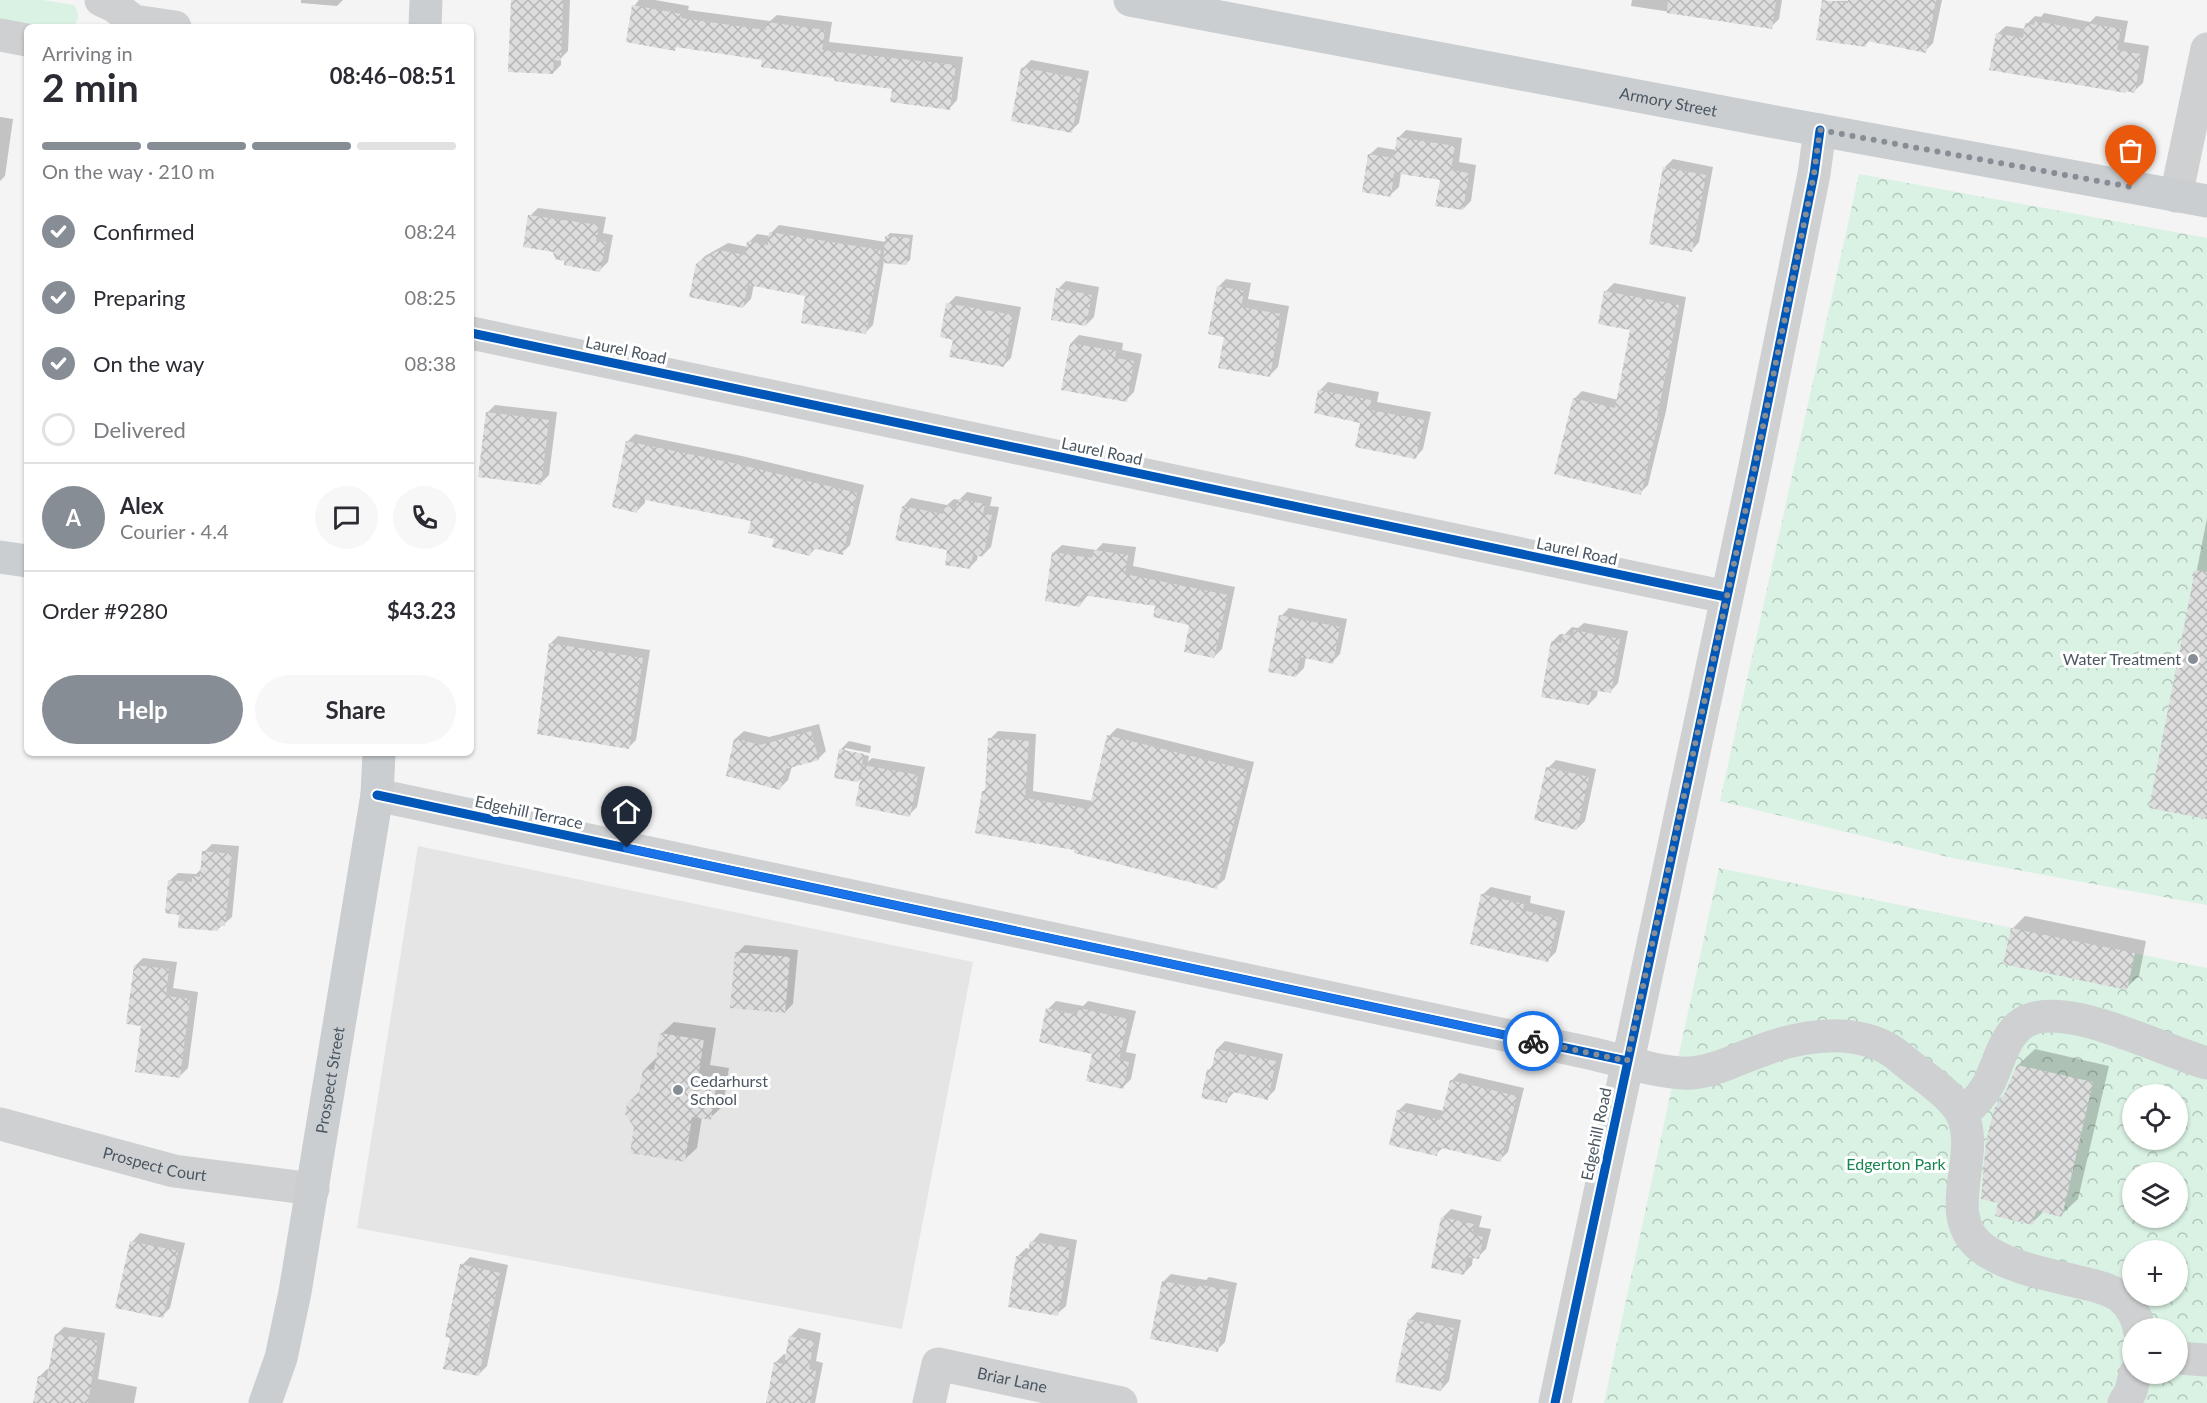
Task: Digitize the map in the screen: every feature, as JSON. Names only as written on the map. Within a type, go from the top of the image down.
[{"type":"main road","points":[[425,24],[426,0]]},
{"type":"main road","name":"Armory Street","points":[[1130,0],[2191,199]]},
{"type":"main road","points":[[0,557],[24,561]]},
{"type":"main road","name":"Prospect Street","points":[[266,1403],[281,1358],[296,1292],[377,795],[379,756]]},
{"type":"street","points":[[101,0],[114,6],[128,24]]},
{"type":"street","points":[[0,36],[24,40]]},
{"type":"street","points":[[2191,199],[2207,49]]},
{"type":"street","name":"Edgehill Road","points":[[1555,1403],[1755,466],[1814,174],[1820,130]]},
{"type":"street","name":"Laurel Road","points":[[474,334],[1726,597]]},
{"type":"street","name":"Edgehill Terrace","points":[[377,795],[1674,1072],[1711,1071],[1779,1044],[1806,1038],[1854,1037],[1879,1045],[1899,1056],[1948,1098],[1962,1114]]},
{"type":"street","points":[[2137,1318],[2130,1306],[2106,1289],[2026,1268],[2002,1259],[1981,1247],[1969,1232],[1962,1213],[1967,1134],[1962,1114],[1977,1101],[1989,1083],[1999,1057],[2012,1035],[2019,1026],[2032,1018],[2056,1016],[2079,1019],[2207,1064]]},
{"type":"street","name":"Prospect Court","points":[[0,1124],[174,1171],[313,1189]]},
{"type":"street","points":[[2188,1359],[2207,1360]]},
{"type":"street","name":"Briar Lane","points":[[929,1403],[938,1364],[1121,1403]]},
{"type":"street","points":[[2124,1403],[2133,1384]]},
{"type":"shaded area","points":[[418,846],[973,962],[902,1329],[357,1228]]},
{"type":"green space","points":[[0,0],[42,0],[74,5],[78,13],[75,24],[28,24],[0,19]]},
{"type":"green space","points":[[1859,174],[2207,238],[2207,905],[1952,858],[1720,801]]},
{"type":"green space","name":"Edgerton Park","points":[[1719,868],[2207,968],[2207,1403],[1604,1403]]},
{"type":"building","points":[[511,0],[563,0],[561,61],[554,60],[553,74],[508,72]]},
{"type":"building","points":[[1668,0],[1776,0],[1772,29],[1667,13]]},
{"type":"building","points":[[1822,0],[1848,3],[1848,0],[1936,0],[1926,53],[1867,41],[1866,47],[1816,40]]},
{"type":"building","points":[[632,5],[682,14],[681,18],[766,30],[767,22],[825,30],[822,50],[956,65],[950,110],[890,102],[892,89],[761,67],[762,60],[676,47],[675,51],[626,42]]},
{"type":"building","points":[[2035,21],[2085,30],[2086,23],[2121,29],[2117,50],[2141,54],[2135,93],[1989,70],[1996,33],[2023,38],[2025,23],[2034,25]]},
{"type":"building","points":[[1021,67],[1082,79],[1072,133],[1011,121]]},
{"type":"building","points":[[1397,137],[1455,146],[1451,170],[1469,173],[1463,210],[1435,206],[1440,180],[1394,173],[1391,197],[1362,192],[1368,154],[1394,158]]},
{"type":"building","points":[[1663,167],[1706,175],[1692,252],[1649,244]]},
{"type":"building","points":[[528,215],[599,225],[596,241],[606,242],[600,272],[564,265],[564,261],[555,259],[553,252],[523,247]]},
{"type":"building","points":[[769,232],[881,250],[866,334],[801,323],[805,296],[748,285],[743,308],[689,297],[696,264],[719,250],[745,255],[747,241],[768,245]]},
{"type":"building","points":[[885,236],[910,238],[907,265],[883,263]]},
{"type":"building","points":[[1217,286],[1244,291],[1241,307],[1281,314],[1270,377],[1218,368],[1224,337],[1208,334]]},
{"type":"building","points":[[1056,288],[1092,295],[1086,326],[1051,320]]},
{"type":"building","points":[[1604,291],[1679,305],[1657,418],[1659,419],[1641,495],[1554,474],[1573,398],[1615,408],[1630,330],[1598,324]]},
{"type":"building","points":[[946,303],[1013,315],[1004,367],[949,357],[953,340],[940,337]]},
{"type":"building","points":[[1070,343],[1116,351],[1115,358],[1134,361],[1127,402],[1061,390]]},
{"type":"building","points":[[1318,390],[1371,400],[1370,410],[1424,420],[1416,459],[1355,447],[1360,423],[1314,413]]},
{"type":"building","points":[[486,412],[549,420],[541,485],[478,477]]},
{"type":"building","points":[[626,441],[733,463],[857,493],[843,555],[812,548],[810,556],[772,547],[774,539],[748,533],[751,521],[640,499],[637,513],[612,507]]},
{"type":"building","points":[[958,499],[985,504],[983,514],[992,515],[983,557],[973,555],[970,569],[945,565],[947,550],[895,540],[902,506],[943,514],[945,506],[956,508]]},
{"type":"building","points":[[1094,550],[1128,555],[1125,574],[1228,595],[1214,658],[1184,652],[1189,625],[1153,617],[1155,606],[1082,595],[1080,607],[1045,601],[1052,552],[1092,558]]},
{"type":"building","name":"Water Treatment","points":[[2195,570],[2207,572],[2207,819],[2149,808]]},
{"type":"building","points":[[1279,615],[1340,627],[1333,664],[1300,657],[1296,677],[1268,672]]},
{"type":"building","points":[[1574,630],[1620,639],[1611,693],[1592,690],[1589,705],[1541,697],[1551,641],[1561,643],[1563,634],[1573,636]]},
{"type":"building","points":[[549,643],[643,658],[629,749],[537,734]]},
{"type":"building","points":[[811,731],[819,760],[786,769],[780,790],[726,776],[734,738],[760,745]]},
{"type":"building","points":[[1107,735],[1247,770],[1217,889],[1074,853],[1074,850],[975,833],[982,791],[985,791],[988,738],[1029,741],[1025,798],[1089,809]]},
{"type":"building","points":[[839,749],[864,754],[858,782],[834,778]]},
{"type":"building","points":[[863,765],[918,775],[910,817],[855,806]]},
{"type":"building","points":[[1546,767],[1589,777],[1577,830],[1534,820]]},
{"type":"building","points":[[202,851],[232,854],[225,926],[218,926],[218,931],[178,928],[179,915],[165,913],[168,880],[192,882],[192,876],[200,877]]},
{"type":"building","points":[[1481,894],[1524,904],[1523,910],[1558,919],[1548,962],[1470,944]]},
{"type":"building","points":[[2011,928],[2135,953],[2127,990],[2003,964]]},
{"type":"building","points":[[735,952],[790,957],[785,1013],[730,1008]]},
{"type":"building","points":[[134,965],[169,969],[166,996],[190,999],[180,1078],[135,1072],[141,1026],[126,1024]]},
{"type":"building","points":[[1046,1008],[1077,1015],[1079,1008],[1128,1019],[1119,1060],[1129,1062],[1123,1089],[1086,1081],[1092,1054],[1039,1042]]},
{"type":"building","name":"Cedarhurst School","points":[[660,1033],[704,1040],[698,1077],[717,1080],[711,1120],[692,1117],[685,1162],[630,1153],[634,1127],[625,1114],[627,1103],[639,1095],[643,1068],[654,1070]]},
{"type":"building","points":[[1216,1049],[1276,1061],[1268,1100],[1229,1091],[1227,1103],[1201,1098],[1207,1069],[1211,1070]]},
{"type":"building","points":[[2017,1065],[2093,1082],[2062,1217],[2036,1211],[2033,1225],[1995,1216],[1998,1203],[1981,1199],[1986,1142],[1994,1109],[2006,1091]]},
{"type":"building","points":[[1450,1080],[1517,1096],[1501,1162],[1438,1147],[1437,1156],[1389,1145],[1397,1110],[1440,1120]]},
{"type":"building","points":[[1441,1217],[1474,1224],[1472,1234],[1483,1237],[1479,1259],[1467,1257],[1464,1275],[1431,1268]]},
{"type":"building","points":[[130,1241],[178,1251],[163,1318],[115,1308]]},
{"type":"building","points":[[1030,1241],[1070,1248],[1058,1316],[1008,1307],[1016,1256],[1027,1257]]},
{"type":"building","points":[[460,1264],[500,1273],[479,1376],[443,1369],[450,1338],[445,1337]]},
{"type":"building","points":[[1162,1281],[1198,1288],[1199,1285],[1229,1290],[1218,1352],[1150,1339]]},
{"type":"building","points":[[1408,1319],[1454,1328],[1441,1391],[1395,1382]]},
{"type":"building","points":[[55,1334],[98,1341],[88,1403],[33,1403],[38,1376],[47,1378]]},
{"type":"building","points":[[789,1336],[814,1341],[809,1369],[816,1371],[810,1403],[766,1403],[774,1362],[784,1364]]},
{"type":"cycle path","points":[[1555,1403],[1755,466],[1814,174],[1820,130]]},
{"type":"cycle path","points":[[474,334],[1726,597]]},
{"type":"cycle path","points":[[377,795],[1627,1061]]},
{"type":"way so far","points":[[1533,1041],[1627,1061],[1755,466],[1814,174],[1820,130],[2131,187]]},
{"type":"place","name":"Water Treatment","points":[[2193,659]]},
{"type":"place","name":"Cedarhurst School","points":[[678,1090]]},
{"type":"route","points":[[627,848],[1533,1041]]}]
